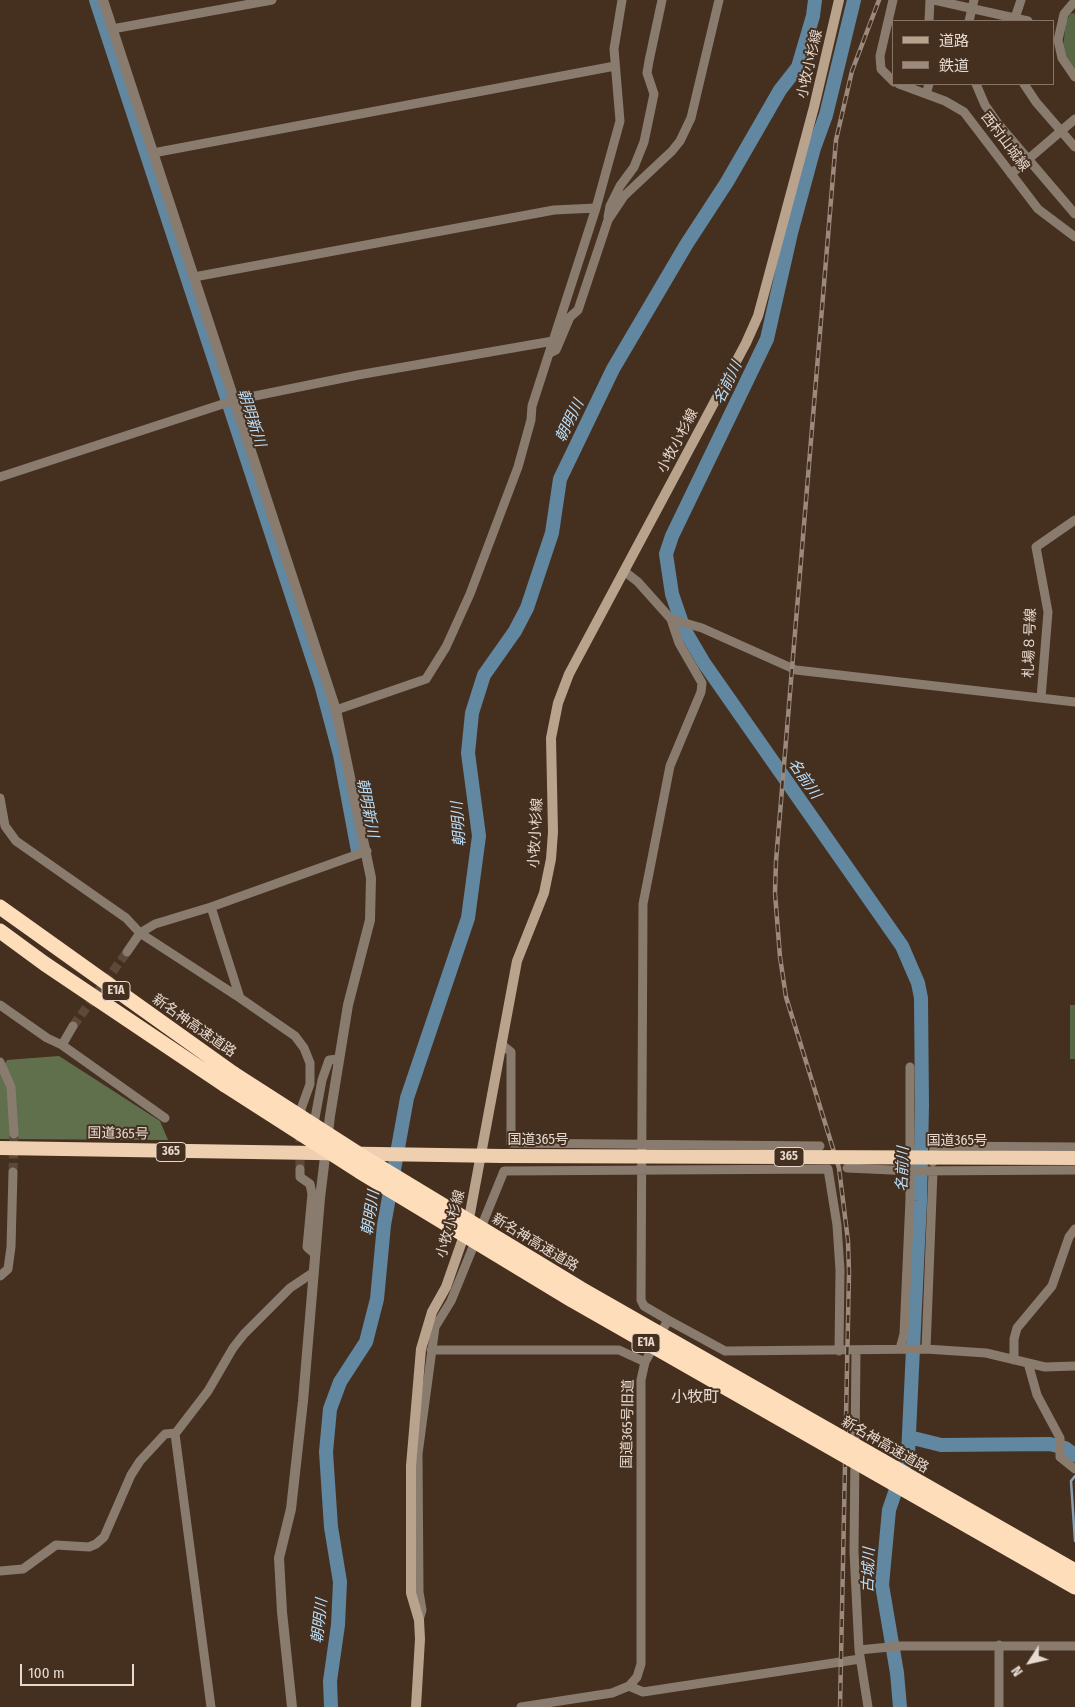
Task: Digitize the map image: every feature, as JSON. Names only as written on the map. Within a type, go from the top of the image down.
[{"type":"highway","points":[[0,897],[149,1015]]},
{"type":"highway","name":"新名神高速道路","points":[[0,907],[149,1015],[230,1080],[359,1171],[539,1281],[1075,1587]]},
{"type":"highway","name":"新名神高速道路","points":[[0,933],[45,964],[230,1080],[368,1160],[623,1314],[1075,1571]]},
{"type":"highway","name":"国道365号","points":[[0,1148],[326,1155],[1075,1158]]},
{"type":"main road","name":"小牧小杉線","points":[[416,1707],[420,1639],[419,1620],[411,1593],[411,1466],[421,1349],[432,1312],[446,1287],[468,1224],[517,961],[544,892],[551,859],[553,832],[551,738],[558,703],[570,674],[746,343],[758,316],[814,107],[839,0]]},
{"type":"street","points":[[103,0],[194,277],[230,401],[336,710],[367,851],[372,898],[370,920],[348,1005],[339,1059],[315,1254],[303,1401],[291,1509],[279,1558],[282,1612],[292,1707]]},
{"type":"street","points":[[112,29],[272,0]]},
{"type":"street","points":[[336,710],[426,679],[446,647],[470,594],[518,466],[531,420],[532,406],[596,208],[620,121],[614,48],[622,0]]},
{"type":"street","points":[[549,353],[556,350],[570,317],[578,310],[608,220],[610,206],[620,186],[634,167],[644,142],[654,94],[648,73],[649,61],[662,0]]},
{"type":"street","points":[[608,220],[624,196],[680,141],[691,118],[699,92],[719,0]]},
{"type":"street","points":[[892,80],[881,68],[880,56],[893,0]]},
{"type":"street","points":[[928,20],[932,0],[973,4],[1015,20],[1021,0]]},
{"type":"street","points":[[969,20],[973,4]]},
{"type":"street","points":[[1073,6],[1056,28],[1060,53],[1075,77]]},
{"type":"street","points":[[153,153],[615,66]]},
{"type":"street","name":"西村山城線","points":[[902,85],[945,101],[964,112],[1038,209],[1075,237]]},
{"type":"street","points":[[926,94],[929,85]]},
{"type":"street","points":[[976,85],[992,116],[1027,160],[1075,214]]},
{"type":"street","points":[[1025,85],[1036,102],[1075,147]]},
{"type":"street","points":[[1011,174],[1075,119]]},
{"type":"street","points":[[194,277],[554,210],[596,208]]},
{"type":"street","points":[[0,477],[230,401],[358,375],[553,341]]},
{"type":"street","name":"札場８号線","points":[[1040,698],[1048,612],[1036,548],[1075,520]]},
{"type":"street","points":[[624,571],[638,582],[673,620],[679,643],[702,683],[701,692],[670,766],[643,904],[641,1300],[644,1306],[725,1351],[925,1349],[986,1353],[1045,1367],[1075,1366]]},
{"type":"street","points":[[673,620],[702,628],[803,672],[1075,702]]},
{"type":"street","points":[[0,798],[6,826],[16,842],[126,918],[140,933],[295,1036],[304,1048],[310,1063],[310,1084],[301,1109],[300,1138],[313,1131],[322,1080],[328,1060],[339,1059]]},
{"type":"street","points":[[127,952],[140,933],[155,924],[211,907],[367,851]]},
{"type":"street","points":[[211,907],[240,998]]},
{"type":"street","points":[[0,1005],[47,1038],[62,1045],[165,1118]]},
{"type":"street","points":[[62,1045],[73,1026]]},
{"type":"street","points":[[501,1044],[511,1052],[511,1143],[820,1146]]},
{"type":"street","points":[[0,1062],[11,1087],[14,1134]]},
{"type":"street","points":[[902,1349],[912,1171],[910,1067]]},
{"type":"street","points":[[925,1349],[934,1146],[1075,1147]]},
{"type":"street","points":[[419,1620],[422,1610],[419,1592],[418,1454],[431,1350],[436,1327],[451,1301],[504,1171],[643,1168],[828,1169],[837,1225],[840,1270],[838,1351]]},
{"type":"street","points":[[847,1168],[912,1171],[1075,1170]]},
{"type":"street","points":[[300,1169],[300,1177],[310,1184],[312,1194],[307,1247],[315,1254]]},
{"type":"street","points":[[0,1276],[8,1269],[11,1247],[14,1172]]},
{"type":"street","points":[[1014,1360],[1014,1339],[1017,1328],[1052,1286],[1069,1238],[1075,1229]]},
{"type":"street","points":[[211,1707],[176,1433],[208,1391],[233,1348],[244,1334],[290,1288],[314,1272]]},
{"type":"street","name":"国道365号旧道","points":[[629,1686],[637,1677],[641,1664],[641,1380],[645,1362],[668,1320]]},
{"type":"street","points":[[431,1350],[619,1350],[645,1362]]},
{"type":"street","points":[[856,1351],[854,1552],[859,1655],[868,1707]]},
{"type":"street","points":[[1028,1364],[1037,1395],[1060,1438],[1060,1455],[1075,1468]]},
{"type":"street","points":[[0,1571],[24,1569],[56,1545],[89,1547],[96,1544],[104,1537],[131,1474],[140,1461],[165,1434],[176,1433]]},
{"type":"street","points":[[998,1645],[999,1707]]},
{"type":"street","points":[[521,1707],[612,1693],[629,1686],[643,1692],[859,1655],[900,1646],[1075,1646]]},
{"type":"green space","points":[[1074,13],[1075,70],[1066,57],[1063,47],[1066,22],[1070,14]]},
{"type":"green space","points":[[1070,1005],[1075,1005],[1075,1059],[1070,1059]]},
{"type":"green space","points":[[59,1056],[160,1121],[168,1140],[0,1139],[0,1072],[7,1060]]},
{"type":"waterway","name":"朝明新川","points":[[96,0],[321,684],[340,755],[358,851]]},
{"type":"waterway","name":"朝明川","points":[[331,1707],[330,1681],[338,1625],[340,1582],[331,1527],[326,1452],[330,1409],[340,1382],[366,1342],[377,1299],[384,1225],[407,1098],[468,918],[479,836],[468,753],[472,713],[484,675],[515,631],[527,608],[552,533],[560,479],[613,369],[686,245],[727,182],[780,90],[798,67],[813,16],[815,0]]},
{"type":"waterway","name":"名前川","points":[[854,0],[826,115],[814,148],[791,233],[767,339],[672,536],[666,554],[672,594],[684,629],[704,663],[902,946],[918,983],[921,998],[922,1105],[920,1201],[908,1454],[889,1510],[882,1585],[897,1673],[900,1707]]},
{"type":"waterway","name":"名前川","points":[[909,1437],[941,1445],[1050,1444],[1065,1448],[1075,1455]]},
{"type":"waterway","points":[[1075,1476],[1071,1481],[1075,1541]]},
{"type":"tunnel","points":[[73,1026],[127,952]]},
{"type":"tunnel","points":[[13,1172],[14,1134]]},
{"type":"tunnel","points":[[300,1138],[300,1169]]},
{"type":"railway","points":[[840,1707],[849,1273],[848,1241],[839,1168],[786,997],[780,957],[775,893],[776,861],[836,140],[852,71],[879,0]]},
{"type":"district","name":"小牧町","points":[[695,1398]]},
{"type":"water label","name":"古城川","points":[[869,1570]]}]
